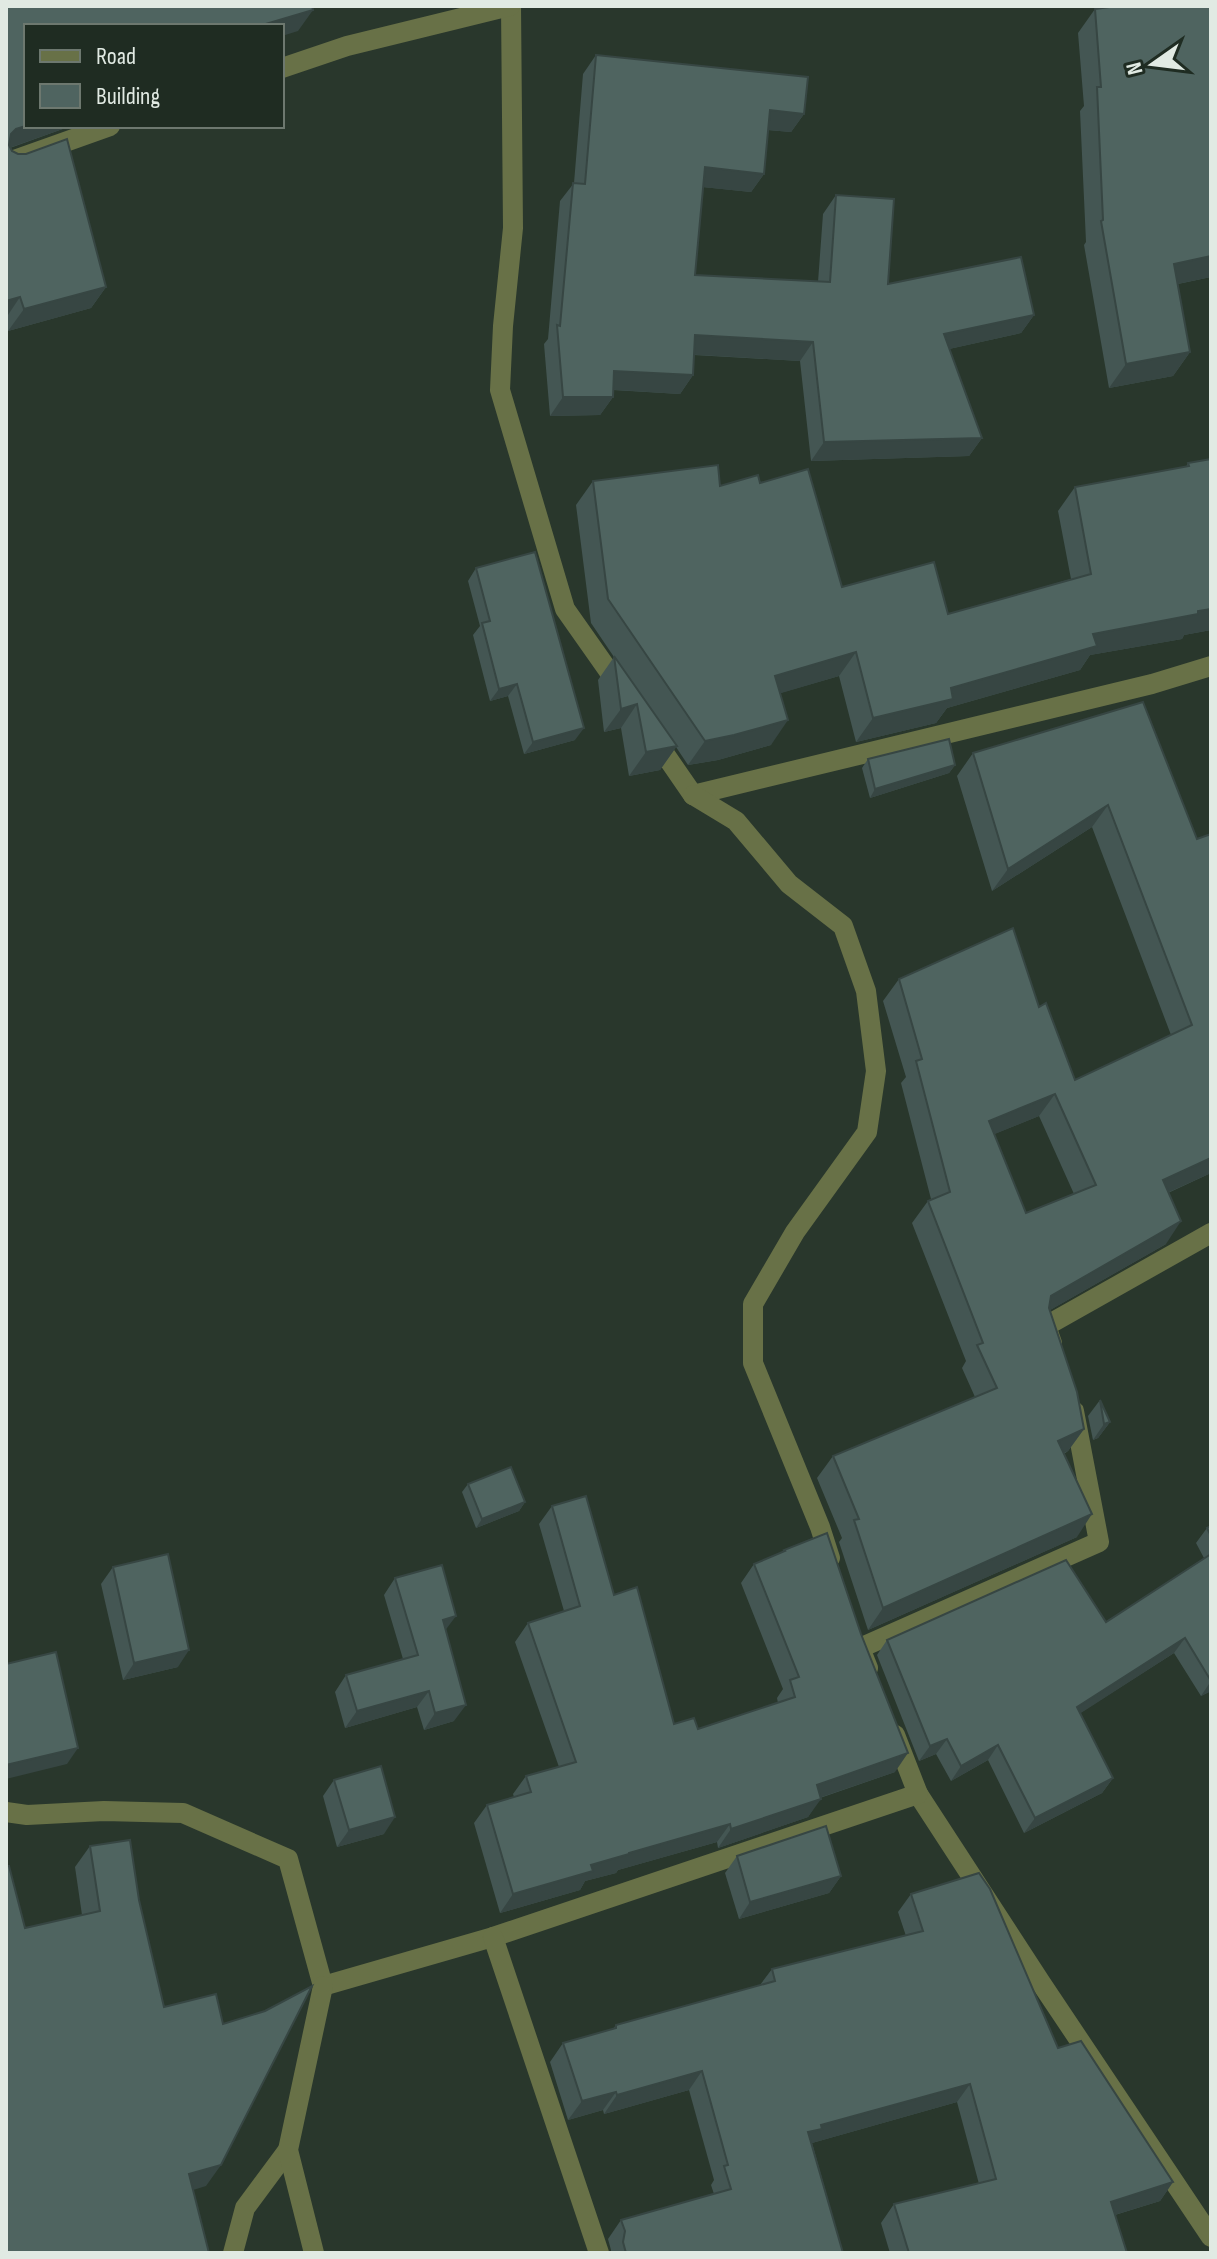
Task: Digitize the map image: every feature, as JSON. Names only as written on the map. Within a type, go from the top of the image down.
[{"type":"street","points":[[284,67],[347,46],[510,6],[513,228],[500,390],[565,609],[693,795],[736,821],[789,884],[843,926],[866,991],[876,1071],[867,1132],[795,1232],[753,1304],[753,1363],[820,1527],[835,1572]]},
{"type":"street","points":[[6,163],[104,128]]},
{"type":"street","points":[[693,795],[1137,688],[1211,666]]},
{"type":"street","points":[[1060,1368],[1046,1326],[1211,1233]]},
{"type":"street","points":[[877,1691],[857,1640],[1099,1542],[1069,1397]]},
{"type":"street","points":[[889,1721],[918,1794],[1211,2237]]},
{"type":"street","points":[[323,1986],[493,1937],[918,1794]]},
{"type":"street","points":[[6,1812],[27,1815],[104,1811],[183,1813],[288,1859],[323,1986],[288,2150],[245,2208],[233,2253]]},
{"type":"street","points":[[493,1937],[599,2253]]},
{"type":"street","points":[[288,2150],[314,2253]]},
{"type":"building","points":[[6,6],[312,6],[313,10],[266,24],[24,24],[24,127],[11,134],[9,145],[12,151],[26,154],[67,139],[106,287],[24,309],[20,297],[6,301]]},
{"type":"building","points":[[1117,6],[1211,6],[1211,256],[1174,264],[1190,352],[1126,364],[1101,221],[1097,87],[1101,87],[1095,9]]},
{"type":"building","points":[[596,55],[808,77],[804,114],[770,110],[764,174],[705,167],[695,275],[830,282],[836,195],[894,199],[888,284],[1021,257],[1034,315],[944,334],[982,438],[824,442],[813,342],[695,335],[693,375],[614,371],[613,397],[563,397],[557,325],[560,326],[573,183],[585,184]]},
{"type":"building","points":[[1211,459],[1211,609],[1093,634],[1097,646],[951,688],[953,699],[873,718],[856,652],[775,676],[788,720],[705,741],[608,599],[593,481],[718,465],[720,486],[758,475],[760,483],[808,469],[842,587],[934,562],[948,614],[1091,574],[1075,487],[1189,466],[1188,463]]},
{"type":"building","points":[[535,552],[584,728],[533,742],[517,684],[499,689],[482,623],[490,621],[476,568]]},
{"type":"building","points":[[614,656],[677,746],[646,752],[637,704],[621,709]]},
{"type":"building","points":[[1143,702],[1197,839],[1211,834],[1211,1158],[1163,1180],[1181,1221],[1051,1296],[1049,1308],[1077,1392],[1084,1429],[1058,1441],[1092,1514],[883,1608],[854,1520],[859,1519],[833,1456],[997,1388],[977,1345],[983,1343],[928,1201],[950,1192],[916,1061],[922,1059],[899,979],[1013,928],[1039,1007],[1046,1003],[1075,1080],[1192,1025],[1108,805],[1008,869],[973,753]],"holes":[[[1055,1094],[1096,1185],[1026,1213],[989,1121]]]},
{"type":"building","points":[[949,739],[955,765],[875,789],[868,759]]},
{"type":"building","points":[[1100,1400],[1110,1422],[1104,1424]]},
{"type":"building","points":[[511,1467],[525,1502],[482,1519],[468,1484]]},
{"type":"building","points":[[586,1496],[614,1595],[637,1587],[674,1724],[694,1718],[698,1729],[795,1697],[790,1680],[799,1677],[754,1564],[827,1533],[861,1634],[908,1753],[817,1785],[821,1799],[731,1829],[730,1824],[629,1853],[591,1865],[593,1871],[513,1894],[487,1805],[531,1792],[526,1776],[576,1762],[528,1623],[580,1606],[552,1506]]},
{"type":"building","points":[[168,1554],[189,1650],[134,1663],[113,1567]]},
{"type":"building","points":[[1211,1554],[1211,1681],[1185,1638],[1077,1707],[1113,1778],[1035,1818],[998,1745],[961,1766],[947,1739],[930,1746],[887,1640],[1066,1560],[1106,1622]]},
{"type":"building","points":[[442,1565],[456,1616],[443,1620],[466,1705],[435,1713],[429,1691],[357,1711],[346,1675],[418,1655],[395,1578]]},
{"type":"building","points":[[56,1652],[78,1748],[6,1765],[6,1664]]},
{"type":"building","points":[[381,1766],[395,1817],[349,1830],[334,1780]]},
{"type":"building","points":[[826,1826],[841,1876],[750,1902],[737,1856]]},
{"type":"building","points":[[130,1840],[139,1900],[164,2007],[216,1994],[223,2024],[265,2011],[312,1986],[221,2165],[189,2174],[209,2253],[6,2253],[6,1866],[9,1866],[25,1928],[100,1911],[90,1846]]},
{"type":"building","points":[[979,1873],[990,1889],[1058,2048],[1081,2041],[1173,2182],[1111,2202],[1127,2253],[909,2253],[894,2204],[996,2179],[970,2084],[821,2125],[822,2129],[808,2132],[843,2253],[626,2253],[621,2220],[731,2189],[724,2166],[728,2165],[702,2071],[617,2095],[616,2092],[582,2101],[563,2043],[775,1981],[772,1969],[923,1931],[911,1894]]}]
